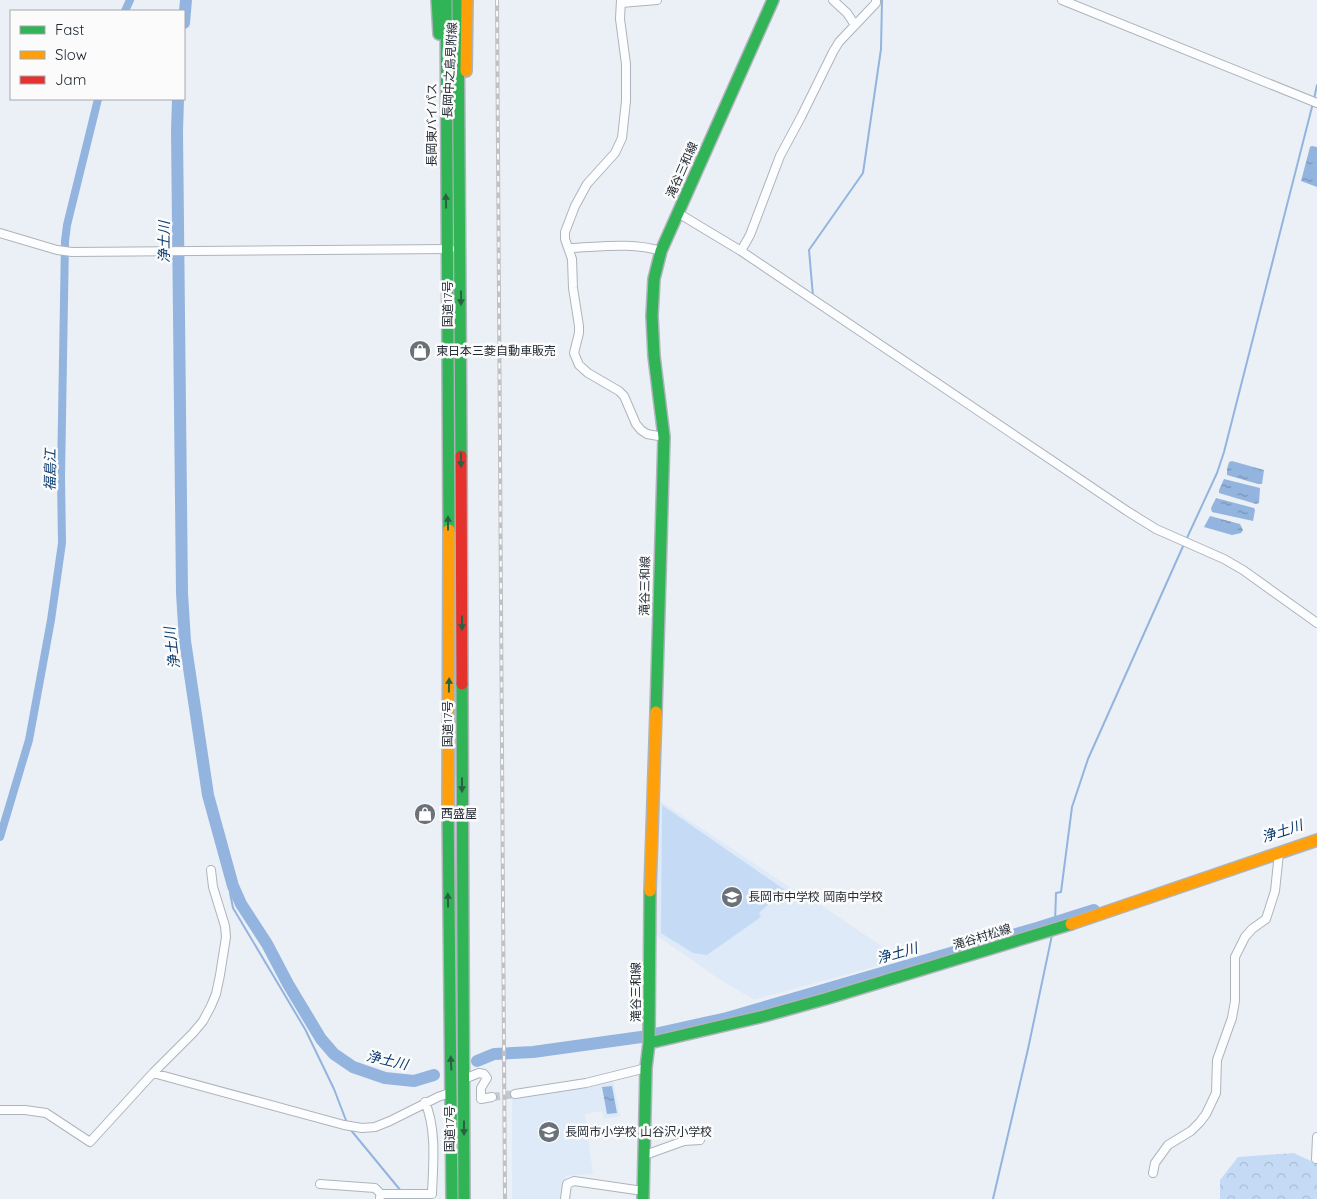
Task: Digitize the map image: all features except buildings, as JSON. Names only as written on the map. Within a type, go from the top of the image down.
[{"type":"main road","name":"長岡中之島見附線","points":[[437,0],[446,126]]},
{"type":"main road","name":"長岡東バイパス","points":[[446,0],[447,250]]},
{"type":"main road","points":[[458,0],[461,249]]},
{"type":"main road","name":"長岡中之島見附線","points":[[459,142],[465,90],[467,0]]},
{"type":"main road","name":"滝谷三和線","points":[[643,1195],[646,1068],[649,1043],[650,897],[664,437],[654,356],[652,316],[654,279],[661,251],[773,0]]},
{"type":"main road","name":"国道17号","points":[[461,249],[464,1199]]},
{"type":"main road","name":"国道17号","points":[[447,250],[449,328],[448,870],[452,1198]]},
{"type":"main road","name":"滝谷村松線","points":[[649,1043],[764,1016],[1048,932],[1317,840]]},
{"type":"street","points":[[658,0],[621,2],[620,19],[626,64],[626,101],[622,138],[615,152],[590,178],[575,206],[565,232],[565,239],[572,258],[573,288],[579,326],[574,353],[578,365],[588,374],[619,391],[624,396],[636,424],[641,430],[647,434],[664,437]]},
{"type":"street","points":[[833,0],[847,13],[855,25]]},
{"type":"street","points":[[741,251],[750,235],[780,156],[833,52],[876,3],[876,0]]},
{"type":"street","points":[[1062,0],[1317,103]]},
{"type":"street","points":[[678,213],[741,251],[1127,512],[1170,536],[1224,559],[1243,570],[1317,623]]},
{"type":"street","points":[[0,233],[59,251],[72,252],[461,249]]},
{"type":"street","points":[[569,248],[639,246],[661,251]]},
{"type":"street","points":[[1152,1173],[1155,1163],[1168,1145],[1191,1131],[1200,1122],[1209,1109],[1216,1093],[1218,1060],[1232,1018],[1235,1001],[1234,957],[1244,937],[1252,928],[1263,923],[1266,919],[1275,891],[1279,853]]},
{"type":"street","points":[[0,1110],[31,1110],[46,1113],[90,1142],[203,1021],[216,994],[226,937],[225,926],[213,887],[212,870]]},
{"type":"street","points":[[515,1094],[586,1083],[646,1068]]},
{"type":"street","points":[[153,1073],[344,1126],[369,1128],[383,1125],[425,1102],[452,1092]]},
{"type":"street","points":[[464,1079],[479,1073],[484,1074],[487,1078],[481,1088],[481,1099],[492,1097]]},
{"type":"street","points":[[425,1102],[433,1138],[432,1194]]},
{"type":"street","points":[[1316,1159],[1317,1137]]},
{"type":"street","points":[[644,1155],[684,1141],[700,1140]]},
{"type":"street","points":[[565,1199],[567,1184],[574,1181],[586,1181],[643,1195]]},
{"type":"street","points":[[320,1184],[375,1188],[380,1196],[432,1194],[452,1198]]},
{"type":"shaded area","name":"長岡市中学校 岡南中学校","points":[[659,800],[895,955],[888,963],[754,1000],[719,979],[656,935]]},
{"type":"shaded area","name":"長岡市小学校 山谷沢小学校","points":[[613,1079],[620,1116],[604,1119],[602,1111],[585,1114],[593,1174],[566,1176],[562,1199],[512,1199],[512,1099]]},
{"type":"green space","points":[[662,805],[785,890],[759,913],[761,917],[707,955],[693,953],[661,933]]},
{"type":"green space","points":[[1294,1153],[1317,1164],[1317,1199],[1220,1199],[1220,1180],[1238,1157]]},
{"type":"water","points":[[1310,147],[1317,147],[1317,187],[1301,181]]},
{"type":"water","points":[[1232,461],[1264,470],[1262,484],[1227,475],[1229,462]]},
{"type":"water","points":[[1224,479],[1260,488],[1259,503],[1256,504],[1219,493]]},
{"type":"water","points":[[1216,498],[1254,508],[1253,521],[1212,512],[1211,508]]},
{"type":"water","points":[[1210,516],[1240,524],[1243,530],[1241,533],[1232,535],[1204,527]]},
{"type":"water","points":[[612,1086],[617,1113],[607,1114],[602,1087]]},
{"type":"waterway","name":"福島江","points":[[125,10],[130,0]]},
{"type":"waterway","name":"浄土川","points":[[185,12],[186,0]]},
{"type":"waterway","points":[[813,296],[809,250],[863,173],[881,49],[882,0]]},
{"type":"waterway","points":[[1314,99],[1317,85]]},
{"type":"waterway","name":"福島江","points":[[0,837],[29,740],[51,620],[62,543],[61,477],[65,241],[67,225],[98,100]]},
{"type":"waterway","name":"浄土川","points":[[178,100],[182,593],[185,641],[208,795],[233,886],[241,904],[267,944],[288,984],[321,1039],[334,1054],[353,1067],[385,1078],[414,1081],[434,1075]]},
{"type":"waterway","points":[[1186,540],[1217,473],[1224,452],[1313,103]]},
{"type":"waterway","points":[[1055,923],[1056,893],[1061,892],[1072,807],[1088,759],[1184,544]]},
{"type":"waterway","points":[[233,886],[230,893],[233,908],[305,1029],[334,1089],[347,1123]]},
{"type":"waterway","name":"浄土川","points":[[477,1061],[494,1054],[533,1052],[641,1037],[727,1018],[1094,910]]},
{"type":"waterway","points":[[993,1199],[1052,935]]},
{"type":"waterway","points":[[350,1129],[401,1191]]},
{"type":"tunnel","points":[[492,1097],[515,1094]]},
{"type":"railway","points":[[497,0],[505,1199]]},
{"type":"traffic: fast","points":[[437,0],[439,34]]},
{"type":"traffic: fast","points":[[446,0],[449,530]]},
{"type":"traffic: fast","points":[[458,0],[461,456]]},
{"type":"traffic: fast","points":[[656,712],[664,437],[654,356],[652,316],[654,279],[661,251],[773,0]]},
{"type":"traffic: fast","points":[[462,684],[464,1199]]},
{"type":"traffic: fast","points":[[448,808],[452,1199]]},
{"type":"traffic: fast","points":[[643,1199],[646,1068],[649,1043],[650,891]]},
{"type":"traffic: fast","points":[[649,1043],[764,1016],[825,999],[1071,924]]},
{"type":"traffic: slow","points":[[466,71],[467,0]]},
{"type":"traffic: slow","points":[[448,808],[449,530]]},
{"type":"traffic: slow","points":[[650,891],[656,712]]},
{"type":"traffic: slow","points":[[1071,924],[1317,840]]},
{"type":"traffic: jam","points":[[461,456],[462,684]]},
{"type":"place","name":"東日本三菱自動車販売","points":[[420,351]]},
{"type":"place","name":"西盛屋","points":[[425,814]]},
{"type":"place","name":"長岡市中学校 岡南中学校","points":[[732,897]]},
{"type":"place","name":"長岡市小学校 山谷沢小学校","points":[[549,1132]]}]
